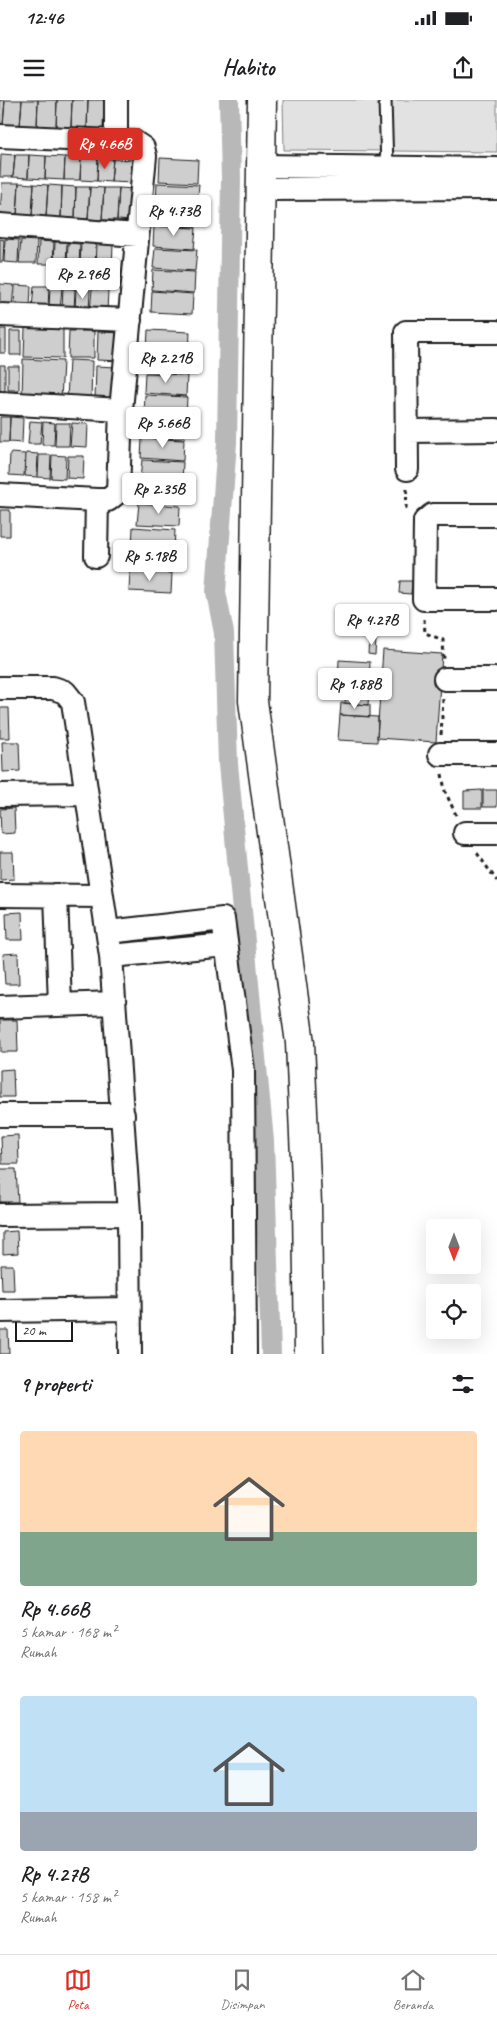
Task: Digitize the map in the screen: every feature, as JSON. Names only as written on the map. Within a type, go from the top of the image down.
[{"type":"street","points":[[116,100],[116,141]]},
{"type":"street","points":[[262,100],[253,701],[300,1043],[307,1204],[309,1354]]},
{"type":"street","points":[[0,136],[134,142],[143,148],[145,156],[121,410],[118,492],[108,500],[0,495]]},
{"type":"street","points":[[261,178],[490,178]]},
{"type":"street","points":[[0,225],[137,235]]},
{"type":"street","points":[[0,315],[130,320]]},
{"type":"street","points":[[408,468],[406,332],[497,332]]},
{"type":"street","points":[[0,403],[121,410]]},
{"type":"street","points":[[408,423],[497,416]]},
{"type":"street","points":[[408,423],[497,430]]},
{"type":"street","points":[[96,556],[97,500]]},
{"type":"street","points":[[497,515],[432,516],[425,521],[424,599],[497,599]]},
{"type":"street","points":[[444,679],[497,679]]},
{"type":"street","points":[[0,688],[53,688],[65,692],[72,702],[100,896],[111,956],[129,1214],[130,1354]]},
{"type":"street","points":[[440,754],[497,754]]},
{"type":"street","points":[[0,795],[86,794]]},
{"type":"street","points":[[465,833],[497,833]]},
{"type":"street","points":[[0,895],[100,896]]},
{"type":"street","points":[[56,896],[60,1005]]},
{"type":"street","points":[[108,932],[223,919],[243,1070],[245,1354]]},
{"type":"street","points":[[111,956],[226,945]]},
{"type":"street","points":[[0,1008],[114,1003]]},
{"type":"street","points":[[0,1115],[123,1115]]},
{"type":"street","points":[[0,1215],[129,1214]]},
{"type":"street","points":[[0,1311],[129,1309]]},
{"type":"lane","points":[[385,100],[386,178]]},
{"type":"path","points":[[408,468],[406,508],[425,521]]},
{"type":"shaded area","points":[[283,100],[497,100],[497,152],[284,150]]},
{"type":"building","points":[[0,100],[5,100],[3,125],[0,125]]},
{"type":"building","points":[[5,100],[22,100],[20,126],[3,125]]},
{"type":"building","points":[[22,100],[38,100],[37,127],[20,126]]},
{"type":"building","points":[[38,100],[57,100],[56,128],[37,127]]},
{"type":"building","points":[[57,100],[72,100],[71,128],[56,128]]},
{"type":"building","points":[[72,100],[88,100],[87,129],[71,128]]},
{"type":"building","points":[[88,100],[104,100],[103,130],[87,129]]},
{"type":"building","points":[[1,154],[15,155],[13,177],[0,177]]},
{"type":"building","points":[[15,155],[29,155],[28,178],[13,177]]},
{"type":"building","points":[[29,155],[46,156],[45,179],[28,178]]},
{"type":"building","points":[[46,156],[65,157],[64,180],[45,179]]},
{"type":"building","points":[[65,157],[81,158],[80,180],[64,180]]},
{"type":"building","points":[[81,158],[98,159],[97,181],[80,180]]},
{"type":"building","points":[[160,158],[198,160],[197,183],[159,181]]},
{"type":"building","points":[[98,159],[113,159],[111,182],[97,181]]},
{"type":"building","points":[[113,159],[134,160],[133,183],[111,182]]},
{"type":"building","points":[[2,183],[19,183],[17,216],[0,215]]},
{"type":"building","points":[[19,183],[34,184],[32,216],[17,216]]},
{"type":"building","points":[[157,183],[199,185],[197,206],[156,203]]},
{"type":"building","points":[[34,184],[48,185],[46,217],[32,216]]},
{"type":"building","points":[[48,185],[62,186],[61,218],[46,217]]},
{"type":"building","points":[[62,186],[76,187],[75,218],[61,218]]},
{"type":"building","points":[[76,187],[90,187],[88,219],[75,218]]},
{"type":"building","points":[[90,187],[104,188],[102,220],[88,219]]},
{"type":"building","points":[[104,188],[119,188],[117,220],[102,220]]},
{"type":"building","points":[[119,188],[135,189],[133,221],[117,220]]},
{"type":"building","points":[[155,204],[197,207],[196,227],[154,225]]},
{"type":"building","points":[[154,226],[196,228],[194,249],[153,246]]},
{"type":"building","points":[[0,239],[4,240],[3,262],[0,262]]},
{"type":"building","points":[[5,239],[19,240],[18,263],[4,262]]},
{"type":"building","points":[[21,240],[37,241],[36,263],[19,263]]},
{"type":"building","points":[[39,241],[54,242],[53,264],[38,264]]},
{"type":"building","points":[[55,242],[67,242],[66,265],[54,265]]},
{"type":"building","points":[[68,243],[80,244],[79,266],[67,266]]},
{"type":"building","points":[[81,243],[96,244],[95,267],[80,267]]},
{"type":"building","points":[[97,244],[113,245],[112,268],[96,267]]},
{"type":"building","points":[[155,248],[197,250],[195,271],[153,268]]},
{"type":"building","points":[[153,270],[195,272],[194,293],[152,290]]},
{"type":"building","points":[[0,284],[14,285],[12,308],[0,307]]},
{"type":"building","points":[[15,285],[31,286],[30,308],[14,307]]},
{"type":"building","points":[[34,286],[49,286],[48,309],[32,308]]},
{"type":"building","points":[[50,286],[62,287],[60,310],[49,309]]},
{"type":"building","points":[[63,288],[75,289],[74,311],[62,310]]},
{"type":"building","points":[[76,288],[90,289],[89,312],[75,311]]},
{"type":"building","points":[[92,289],[108,290],[107,312],[90,312]]},
{"type":"building","points":[[152,291],[193,294],[192,314],[151,312]]},
{"type":"building","points":[[25,328],[63,329],[63,358],[24,357]]},
{"type":"building","points":[[0,329],[6,329],[6,353],[0,353]]},
{"type":"building","points":[[148,330],[190,332],[189,353],[147,350]]},
{"type":"building","points":[[10,331],[21,331],[21,355],[10,355]]},
{"type":"building","points":[[69,331],[94,331],[94,358],[68,358]]},
{"type":"building","points":[[98,332],[122,333],[121,361],[97,360]]},
{"type":"building","points":[[147,351],[188,354],[187,374],[145,371]]},
{"type":"building","points":[[23,359],[63,361],[61,400],[22,399]]},
{"type":"building","points":[[69,360],[92,361],[91,401],[67,400]]},
{"type":"building","points":[[0,365],[5,365],[5,392],[0,392]]},
{"type":"building","points":[[8,366],[19,366],[19,390],[8,390]]},
{"type":"building","points":[[96,366],[116,367],[115,399],[95,399]]},
{"type":"building","points":[[145,373],[187,375],[186,396],[144,393]]},
{"type":"building","points":[[145,395],[187,397],[186,418],[144,415]]},
{"type":"building","points":[[144,416],[185,419],[184,439],[142,437]]},
{"type":"building","points":[[0,417],[10,417],[9,442],[0,442]]},
{"type":"building","points":[[10,417],[23,418],[22,443],[9,442]]},
{"type":"building","points":[[30,421],[42,422],[40,444],[28,444]]},
{"type":"building","points":[[43,422],[55,423],[54,445],[42,445]]},
{"type":"building","points":[[56,423],[70,423],[69,446],[55,446]]},
{"type":"building","points":[[72,423],[88,424],[87,447],[70,446]]},
{"type":"building","points":[[142,438],[184,440],[183,461],[141,458]]},
{"type":"building","points":[[10,453],[25,454],[24,476],[9,475]]},
{"type":"building","points":[[26,453],[38,454],[37,477],[25,476]]},
{"type":"building","points":[[39,455],[51,455],[50,478],[38,477]]},
{"type":"building","points":[[52,455],[66,456],[65,479],[51,478]]},
{"type":"building","points":[[68,456],[84,456],[83,479],[67,478]]},
{"type":"building","points":[[142,460],[183,462],[182,483],[140,480]]},
{"type":"building","points":[[139,503],[180,506],[179,526],[137,524]]},
{"type":"building","points":[[0,510],[10,510],[10,536],[0,536]]},
{"type":"building","points":[[133,527],[175,530],[174,550],[132,548]]},
{"type":"building","points":[[132,549],[173,552],[172,572],[131,569]]},
{"type":"building","points":[[130,570],[172,573],[171,593],[129,591]]},
{"type":"building","points":[[400,581],[412,581],[411,594],[399,593]]},
{"type":"building","points":[[369,638],[376,639],[375,655],[368,654]]},
{"type":"building","points":[[383,650],[442,654],[436,742],[377,738]]},
{"type":"building","points":[[339,660],[370,662],[369,686],[338,684]]},
{"type":"building","points":[[346,689],[369,690],[368,705],[345,703]]},
{"type":"building","points":[[341,703],[370,705],[370,717],[340,715]]},
{"type":"building","points":[[0,708],[9,708],[10,738],[0,738]]},
{"type":"building","points":[[340,715],[378,717],[377,742],[338,740]]},
{"type":"building","points":[[2,742],[19,742],[20,771],[3,772]]},
{"type":"building","points":[[482,790],[482,808],[464,808],[464,791]]},
{"type":"building","points":[[483,790],[497,790],[497,807],[483,807]]},
{"type":"building","points":[[14,808],[15,833],[1,834],[0,809]]},
{"type":"building","points":[[0,852],[13,852],[14,879],[0,880]]},
{"type":"building","points":[[22,912],[23,940],[7,940],[6,913]]},
{"type":"building","points":[[18,953],[19,984],[5,984],[3,954]]},
{"type":"building","points":[[0,1020],[17,1020],[18,1052],[1,1052]]},
{"type":"building","points":[[13,1069],[14,1097],[0,1097],[0,1070]]},
{"type":"building","points":[[18,1135],[19,1164],[2,1164],[1,1136]]},
{"type":"building","points":[[0,1169],[16,1169],[18,1202],[0,1202]]},
{"type":"building","points":[[17,1231],[18,1253],[3,1254],[3,1232]]},
{"type":"building","points":[[1,1265],[13,1265],[14,1290],[2,1290]]},
{"type":"building","points":[[0,1330],[8,1330],[9,1354],[0,1354]]},
{"type":"waterway","points":[[229,100],[231,178],[227,442],[216,592],[224,633],[228,764],[264,1141],[271,1354]]}]
